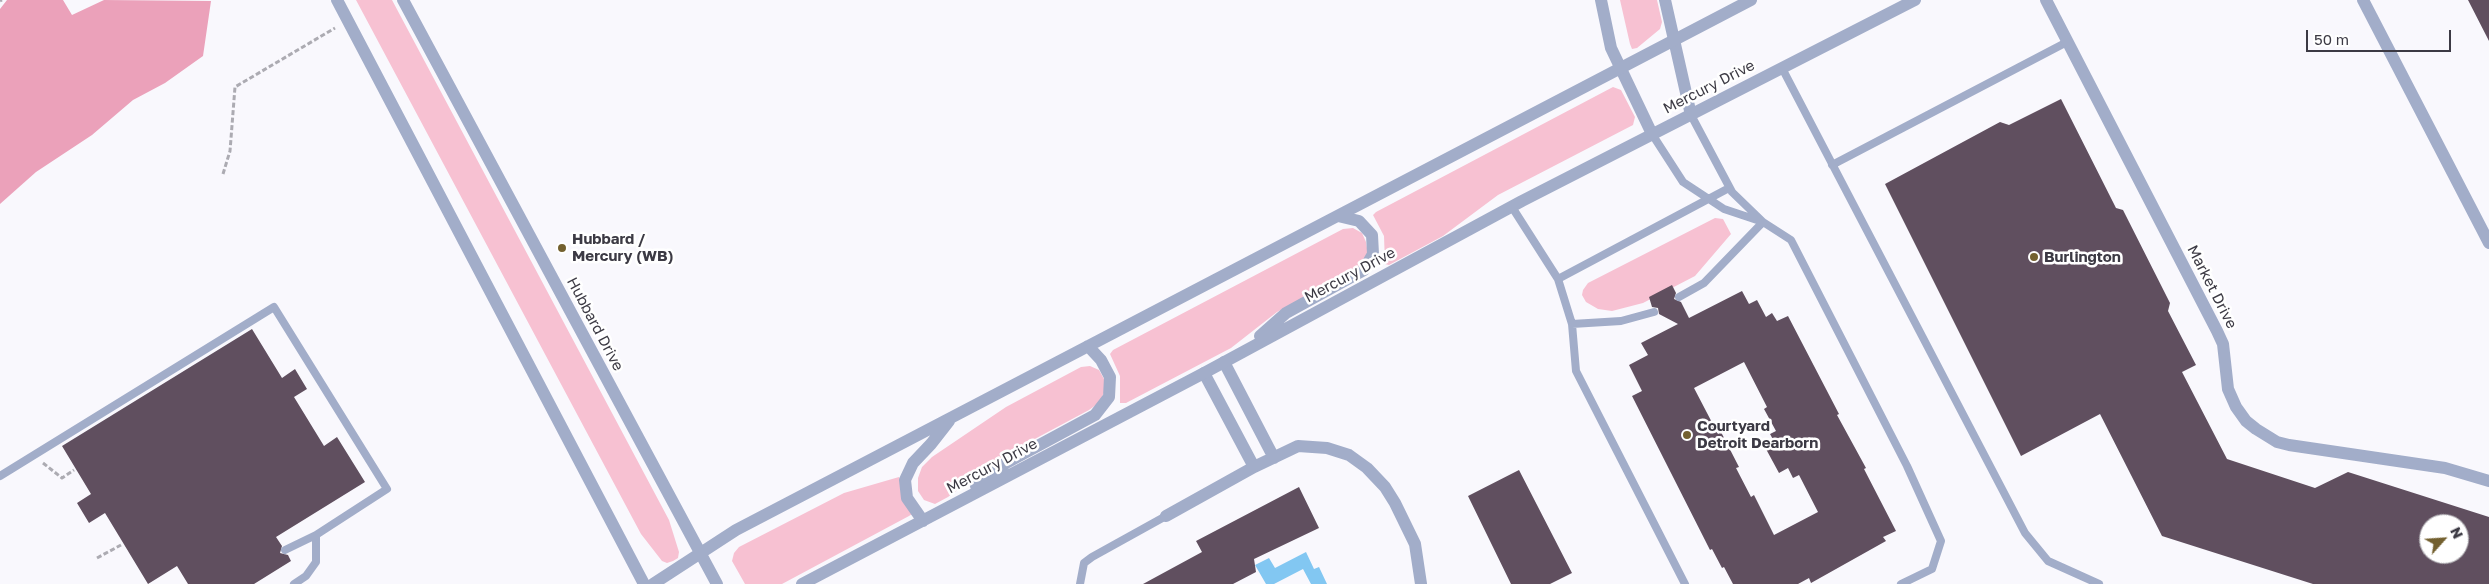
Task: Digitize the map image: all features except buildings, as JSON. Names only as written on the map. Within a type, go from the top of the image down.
[{"type":"street","points":[[338,0],[644,584]]},
{"type":"street","name":"Hubbard Drive","points":[[403,0],[717,584]]},
{"type":"street","points":[[1601,0],[1611,48],[1652,134]]},
{"type":"street","points":[[1665,0],[1691,115]]},
{"type":"street","points":[[653,584],[736,530],[1751,0]]},
{"type":"street","name":"Mercury Drive","points":[[802,584],[1224,362],[1243,350],[1512,207],[1915,0]]},
{"type":"street","name":"Market Drive","points":[[2046,0],[2217,331],[2222,344],[2228,389],[2236,408],[2246,421],[2277,442],[2289,445],[2445,468],[2489,481]]},
{"type":"street","points":[[2363,0],[2489,243]]},
{"type":"street","points":[[1243,350],[1286,313],[1364,270],[1373,254],[1372,235],[1359,221],[1338,216]]},
{"type":"street","points":[[950,506],[1006,463],[1095,415],[1109,397],[1110,378],[1101,360],[1088,346]]},
{"type":"street","points":[[1224,362],[1274,458]]},
{"type":"street","points":[[1204,372],[1254,467]]},
{"type":"street","points":[[923,521],[907,498],[905,480],[913,463],[931,444],[950,419]]},
{"type":"street","points":[[1166,516],[1254,467],[1298,446],[1327,448],[1348,455],[1367,468],[1385,487],[1406,522],[1415,544],[1421,584]]},
{"type":"lane","points":[[1832,165],[2067,42]]},
{"type":"lane","points":[[1782,68],[2025,533],[2048,561],[2099,584]]},
{"type":"lane","points":[[1691,115],[1729,188],[1763,222],[1791,240],[1906,466],[1941,541],[1932,569],[1901,584]]},
{"type":"lane","points":[[1652,134],[1683,182],[1724,209],[1763,222]]},
{"type":"lane","points":[[1558,279],[1729,188]]},
{"type":"lane","points":[[1512,207],[1558,279],[1572,324],[1576,371],[1685,584]]},
{"type":"lane","points":[[1679,298],[1704,283],[1763,222]]},
{"type":"lane","points":[[0,476],[274,307],[387,489],[316,535],[285,550]]},
{"type":"lane","points":[[1572,324],[1621,321],[1654,312]]},
{"type":"lane","points":[[1080,584],[1084,563],[1166,516]]},
{"type":"lane","points":[[294,584],[306,576],[316,562],[316,535]]},
{"type":"path","points":[[223,174],[230,151],[236,87],[348,20]]},
{"type":"path","points":[[33,456],[62,478],[74,470]]},
{"type":"path","points":[[97,558],[121,545]]},
{"type":"shaded area","points":[[7,0],[63,0],[72,15],[104,0],[211,1],[203,56],[165,83],[133,100],[92,135],[36,172],[0,204],[0,9]]},
{"type":"shaded area","points":[[356,0],[392,0],[669,520],[679,552],[678,558],[673,561],[667,563],[662,561],[641,534]]},
{"type":"shaded area","points":[[1620,0],[1657,0],[1662,22],[1660,29],[1637,48],[1632,49],[1630,44]]},
{"type":"shaded area","points":[[1613,87],[1621,90],[1635,117],[1633,125],[1498,195],[1443,236],[1389,265],[1385,264],[1384,236],[1373,215],[1376,212]]},
{"type":"shaded area","points":[[1715,218],[1723,219],[1731,234],[1695,276],[1643,303],[1612,311],[1598,309],[1586,302],[1582,295],[1588,283]]},
{"type":"shaded area","points":[[1353,228],[1362,233],[1366,242],[1368,254],[1361,266],[1277,312],[1231,348],[1126,403],[1120,403],[1120,376],[1110,354],[1113,350],[1343,229]]},
{"type":"shaded area","points":[[1090,366],[1099,370],[1104,379],[1105,390],[1100,402],[1089,410],[1003,456],[948,497],[935,504],[924,500],[918,491],[918,478],[922,467],[932,457],[1006,407],[1081,367]]},
{"type":"shaded area","points":[[899,477],[912,514],[782,584],[745,584],[732,561],[734,553],[739,547],[844,493]]},
{"type":"water","points":[[1306,552],[1314,569],[1319,567],[1327,584],[1311,584],[1303,569],[1274,584],[1266,584],[1255,565],[1269,558],[1275,568]]},
{"type":"place","name":"Hubbard / Mercury (WB)","points":[[562,248]]},
{"type":"place","name":"Burlington","points":[[2034,257]]},
{"type":"place","name":"Courtyard Detroit Dearborn","points":[[1687,435]]}]
